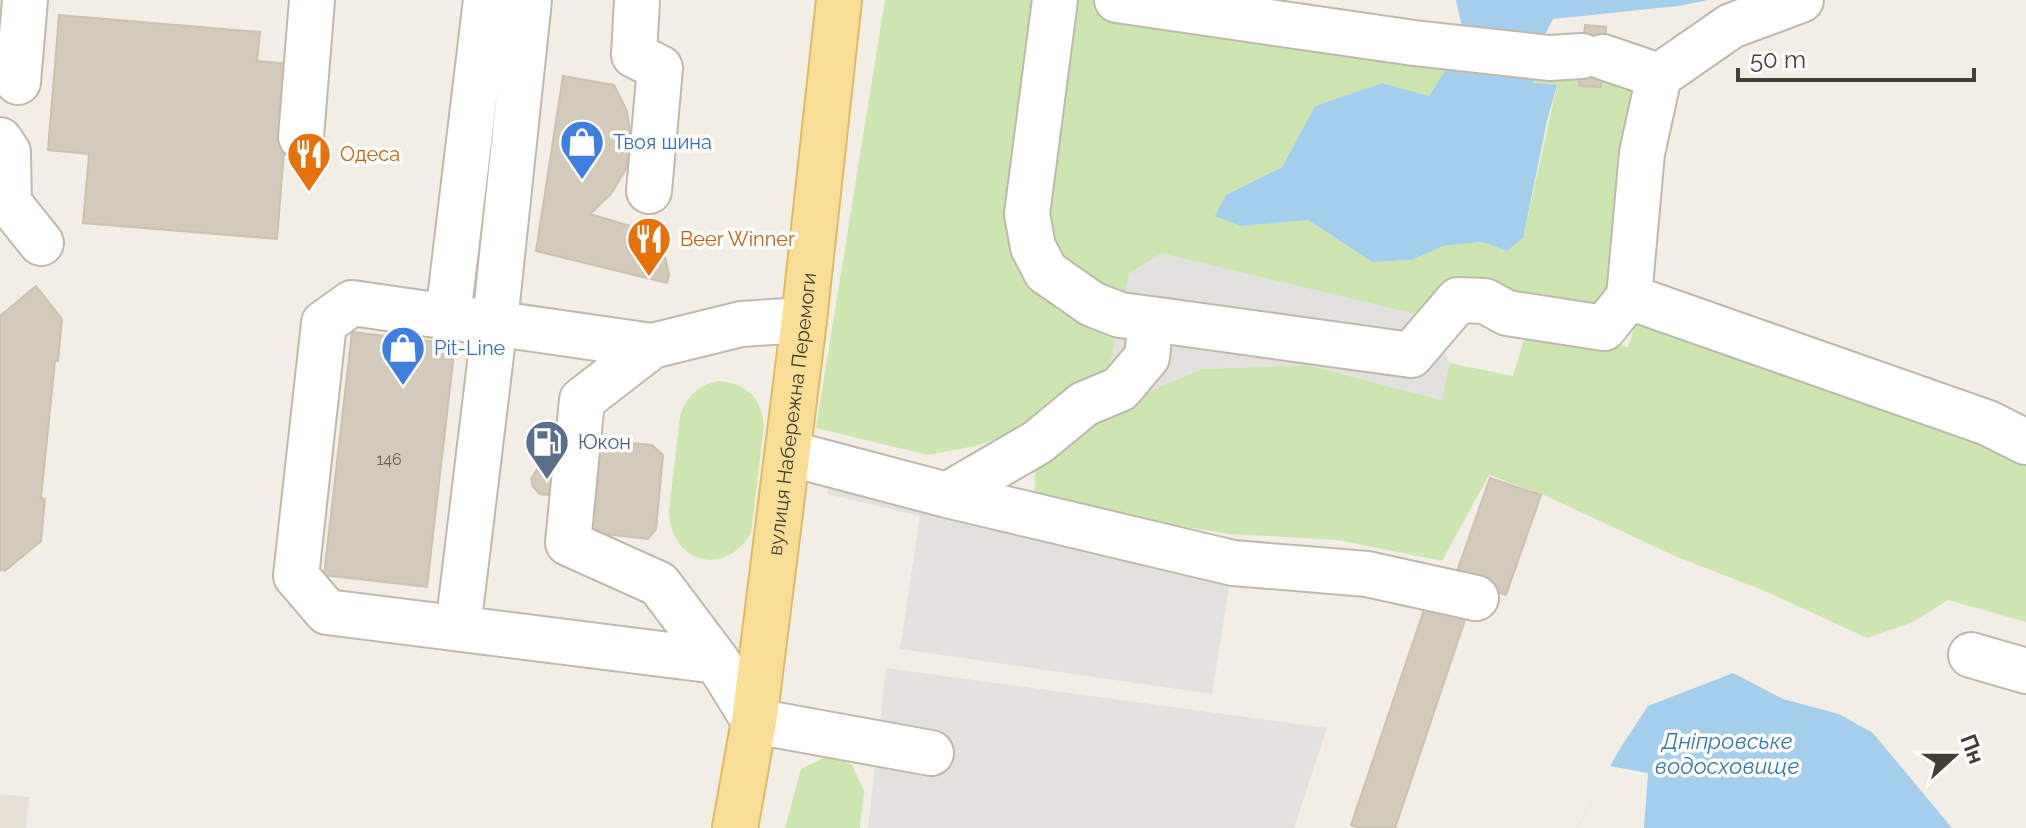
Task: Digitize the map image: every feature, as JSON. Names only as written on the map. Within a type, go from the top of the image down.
[{"type":"main road","name":"вулиця Набережна Перемоги","points":[[735,828],[754,721],[788,453],[839,0]]},
{"type":"street","points":[[18,82],[25,0]]},
{"type":"street","points":[[301,137],[312,0]]},
{"type":"street","points":[[448,316],[486,0]]},
{"type":"street","points":[[458,628],[529,0]]},
{"type":"street","points":[[637,0],[634,55],[660,68],[649,191]]},
{"type":"street","points":[[1055,0],[1027,214],[1033,247],[1046,272],[1092,304],[1120,315],[1411,355],[1458,300],[1485,301],[1507,313],[1604,328],[1629,297],[1642,153],[1659,76],[1731,26],[1801,0]]},
{"type":"street","points":[[1117,0],[1414,43],[1611,58],[1659,76]]},
{"type":"street","points":[[0,140],[8,152],[5,205],[41,243]]},
{"type":"street","points":[[1629,297],[1988,423],[2026,442]]},
{"type":"street","points":[[717,661],[327,612],[296,576],[324,323],[352,303],[652,346],[741,324],[804,320]]},
{"type":"street","points":[[947,495],[1038,442],[1084,404],[1120,389],[1147,357],[1151,319]]},
{"type":"street","points":[[652,346],[582,400],[568,543],[659,584],[717,661],[754,721],[931,753]]},
{"type":"street","points":[[788,453],[947,495],[1233,563],[1367,574],[1476,598]]},
{"type":"street","points":[[1971,655],[2026,671]]},
{"type":"shaded area","points":[[1161,253],[1433,318],[1449,363],[1442,400],[1307,365],[1202,369],[1135,397],[1106,382],[1129,274]]},
{"type":"shaded area","points":[[834,465],[1233,563],[1212,694],[900,649],[920,516],[827,494]]},
{"type":"shaded area","points":[[886,668],[1327,728],[1294,828],[868,828]]},
{"type":"shaded area","points":[[0,794],[29,797],[26,828],[0,828]]},
{"type":"green space","points":[[885,0],[1120,0],[1461,48],[1429,96],[1382,83],[1315,106],[1282,167],[1226,195],[1241,226],[1308,220],[1372,262],[1412,260],[1443,246],[1482,242],[1507,251],[1523,238],[1557,86],[1533,84],[1538,56],[1659,76],[1604,328],[1507,313],[1106,382],[1026,429],[975,446],[928,455],[816,428]]},
{"type":"green space","points":[[1637,319],[1995,443],[2026,462],[2026,622],[1948,600],[1913,622],[1867,638],[1767,592],[1675,556],[1544,495],[1489,475],[1442,561],[1338,540],[1229,534],[1034,502],[1036,458],[1135,397],[1202,369],[1307,365],[1442,400],[1449,363],[1513,376],[1528,327],[1628,347]]},
{"type":"green space","points":[[718,381],[737,385],[750,393],[756,399],[764,425],[751,533],[740,547],[714,560],[689,553],[679,543],[672,529],[669,511],[680,416],[694,393]]},
{"type":"green space","points":[[830,755],[852,765],[864,791],[860,828],[785,828],[801,769]]},
{"type":"water","points":[[1456,0],[1709,0],[1553,19],[1544,36],[1533,83],[1557,85],[1523,238],[1507,251],[1482,242],[1443,246],[1412,260],[1372,262],[1308,220],[1241,226],[1215,216],[1226,195],[1282,167],[1315,106],[1382,83],[1429,96],[1465,40]]},
{"type":"water","name":"Дніпровське водосховище","points":[[1733,673],[1783,699],[1839,714],[1873,733],[1952,828],[1577,828],[1619,750],[1648,706]]},
{"type":"pier","points":[[1610,766],[1648,773],[1644,828],[1577,828]]},
{"type":"building","points":[[59,15],[260,32],[257,61],[291,64],[277,239],[83,223],[89,154],[48,150]]},
{"type":"building","points":[[1585,25],[1606,27],[1601,87],[1579,86]]},
{"type":"building","name":"Твоя шина","points":[[563,76],[614,85],[627,111],[631,140],[626,169],[611,194],[590,214],[650,232],[650,223],[658,225],[669,275],[667,283],[536,251]]},
{"type":"building","points":[[36,286],[62,319],[41,498],[45,499],[41,541],[5,571],[0,571],[0,316]]},
{"type":"building","points":[[352,332],[455,344],[427,587],[324,575]]},
{"type":"building","points":[[611,441],[652,445],[663,455],[656,529],[648,539],[596,533],[591,528],[582,498],[540,494],[533,487],[531,479],[538,468],[582,472],[598,447]]},
{"type":"building","points":[[1490,478],[1541,495],[1506,595],[1455,577]]},
{"type":"building","points":[[1425,607],[1465,620],[1395,828],[1359,828],[1351,825]]},
{"type":"place","name":"Твоя шина","points":[[582,181]]},
{"type":"place","name":"Одеса","points":[[309,193]]},
{"type":"place","name":"Beer Winner","points":[[649,278]]},
{"type":"place","name":"Pit-Line","points":[[403,387]]},
{"type":"place","name":"Юкон","points":[[547,481]]}]
